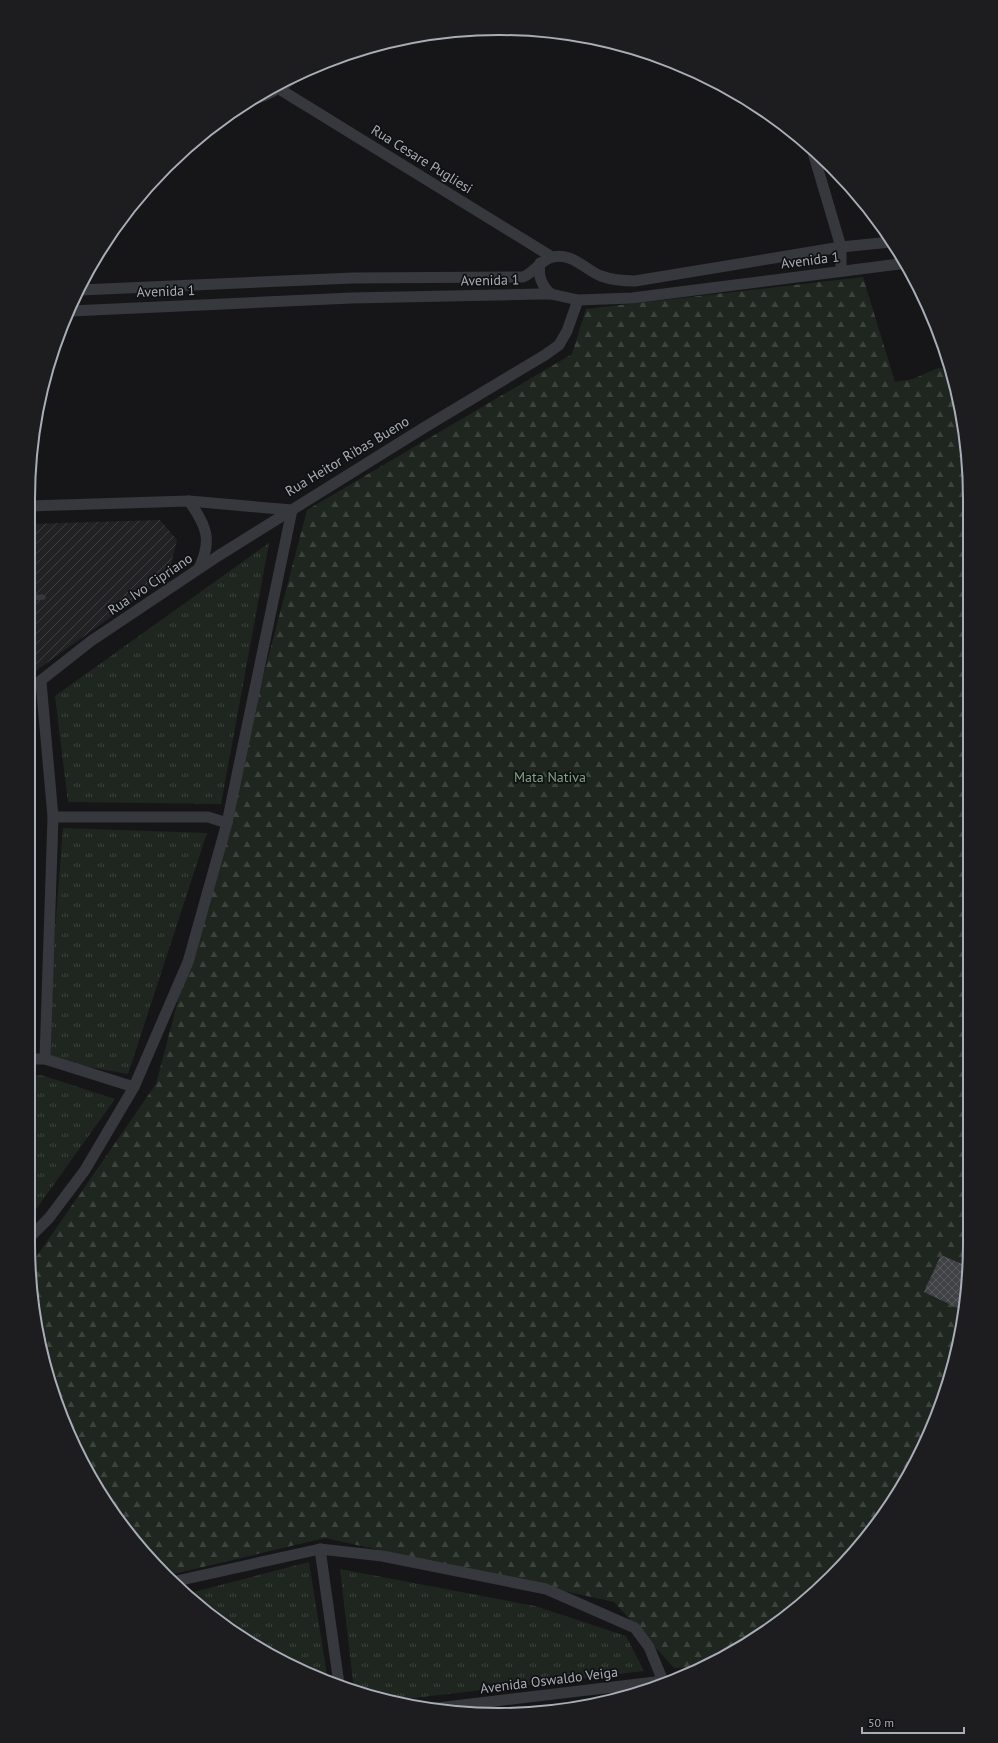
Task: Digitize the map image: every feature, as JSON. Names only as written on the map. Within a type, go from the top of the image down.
[{"type":"street","name":"Rua Cesare Pugliesi","points":[[281,90],[552,257]]},
{"type":"street","points":[[815,160],[841,247],[841,271]]},
{"type":"street","name":"Avenida 1","points":[[85,290],[353,278],[523,277],[531,274],[540,263],[552,257],[566,257],[573,259],[590,270],[607,277],[624,281],[635,281],[841,247],[886,242]]},
{"type":"street","points":[[540,263],[540,277],[542,284],[551,294]]},
{"type":"street","name":"Avenida 1","points":[[75,311],[351,298],[551,294],[578,300],[632,298],[899,264]]},
{"type":"street","name":"Rua Heitor Ribas Bueno","points":[[35,506],[189,501],[292,510],[425,427],[545,356],[559,345],[567,331],[578,300]]},
{"type":"street","points":[[189,501],[199,516],[206,533],[207,546],[205,556],[197,571]]},
{"type":"street","points":[[35,1232],[49,1218],[85,1170],[134,1087],[188,962],[227,823],[292,510]]},
{"type":"street","name":"Rua Ivo Cipriano","points":[[35,686],[91,641],[218,556],[292,510]]},
{"type":"street","points":[[41,682],[53,817],[46,1059]]},
{"type":"street","points":[[53,817],[208,817],[227,823]]},
{"type":"street","points":[[35,1059],[46,1059],[134,1087]]},
{"type":"street","points":[[180,1580],[320,1549],[382,1556],[546,1588],[635,1628],[649,1647],[666,1677]]},
{"type":"street","points":[[320,1549],[338,1679]]},
{"type":"street","name":"Avenida Oswaldo Veiga","points":[[456,1706],[646,1684]]},
{"type":"lane","points":[[35,598],[43,597]]},
{"type":"shaded area","points":[[160,520],[177,540],[168,576],[35,671],[35,524]]},
{"type":"green space","name":"Mata Nativa","points":[[863,277],[895,382],[913,379],[938,368],[944,369],[954,408],[962,469],[963,1244],[959,1305],[954,1335],[938,1393],[928,1422],[915,1449],[885,1502],[848,1550],[805,1593],[757,1630],[731,1646],[690,1667],[674,1668],[614,1602],[325,1538],[173,1574],[150,1550],[113,1502],[97,1476],[70,1422],[51,1364],[44,1335],[36,1274],[35,1258],[156,1084],[307,510],[572,354],[586,309]]},
{"type":"green space","points":[[269,543],[221,804],[68,802],[55,696]]},
{"type":"green space","points":[[63,828],[207,833],[128,1074],[45,1059]]},
{"type":"green space","points":[[41,1075],[115,1099],[35,1211],[35,1076]]},
{"type":"green space","points":[[309,1562],[327,1675],[267,1646],[241,1630],[192,1592]]},
{"type":"green space","points":[[340,1569],[535,1606],[626,1636],[644,1671],[407,1699],[353,1684]]},
{"type":"building","points":[[941,1255],[962,1264],[958,1308],[924,1292]]}]
